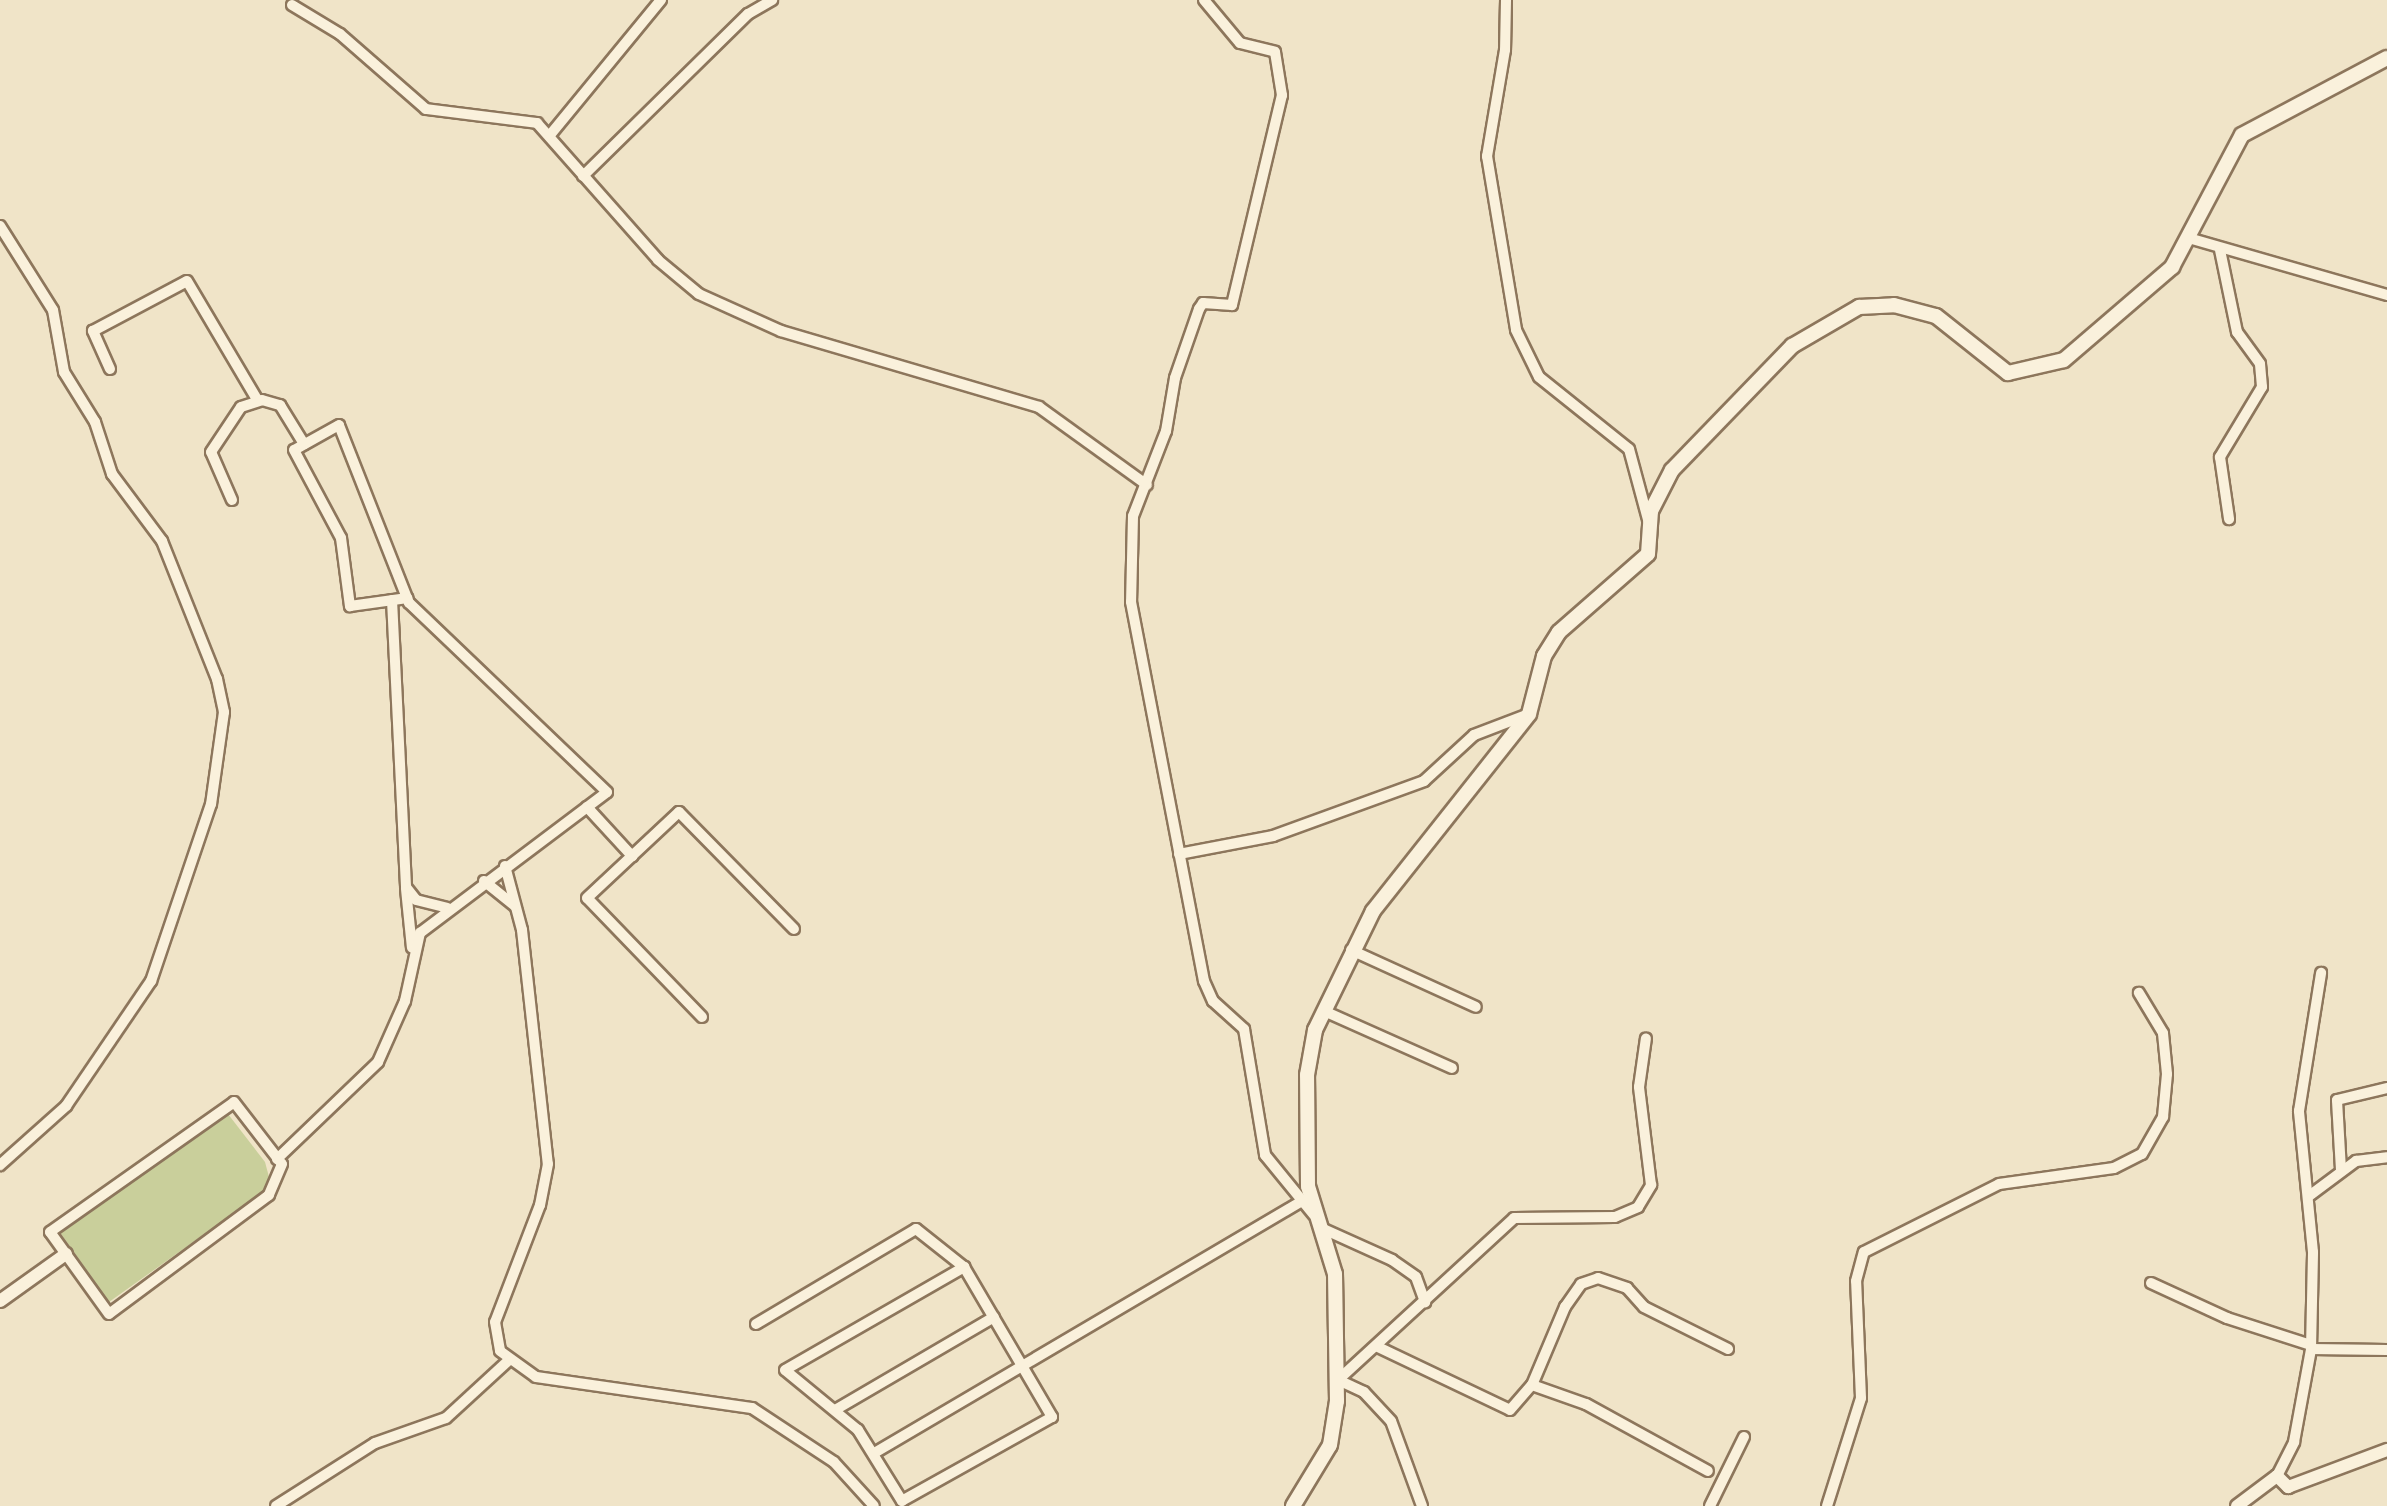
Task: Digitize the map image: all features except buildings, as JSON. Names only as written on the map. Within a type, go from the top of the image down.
[{"type":"main road","points":[[1293,1506],[1330,1445],[1338,1380],[1335,1274],[1316,1220],[1307,1075],[1324,1011],[1351,950],[1390,888],[1529,714],[1548,647],[1587,603],[1643,561],[1654,501],[1672,470],[1815,327],[1870,304],[1908,307],[1947,323],[1999,370],[2032,372],[2077,351],[2172,267],[2192,239],[2242,135],[2387,58]]},
{"type":"street","points":[[550,135],[661,0]]},
{"type":"street","points":[[583,176],[748,14],[772,0]]},
{"type":"street","points":[[1204,0],[1240,43],[1275,52],[1282,95],[1232,305],[1203,303],[1199,309],[1147,485],[1128,534],[1130,591],[1208,993],[1239,1022],[1247,1040],[1261,1144],[1316,1220],[1392,1260],[1416,1277],[1425,1302]]},
{"type":"street","points":[[1506,0],[1505,50],[1487,156],[1516,330],[1539,377],[1629,449],[1650,525]]},
{"type":"street","points":[[292,5],[340,34],[426,109],[527,120],[550,135],[658,260],[699,294],[781,331],[1039,407],[1147,485]]},
{"type":"street","points":[[0,226],[53,310],[64,372],[95,422],[112,474],[162,541],[217,679],[224,712],[213,796],[151,981],[66,1106],[0,1165]]},
{"type":"street","points":[[2192,239],[2220,250],[2387,295]]},
{"type":"street","points":[[2220,250],[2237,332],[2260,364],[2262,387],[2220,457],[2229,519]]},
{"type":"street","points":[[110,369],[93,331],[187,281],[258,401]]},
{"type":"street","points":[[232,500],[211,452],[235,412],[258,401],[280,405],[304,444]]},
{"type":"street","points":[[277,1159],[378,1062],[405,1001],[420,933],[449,907],[607,792],[407,598],[339,425],[294,450],[341,538],[350,606],[407,598]]},
{"type":"street","points":[[392,600],[406,887],[413,954]]},
{"type":"street","points":[[1179,854],[1273,836],[1424,781],[1474,735],[1529,714]]},
{"type":"street","points":[[587,807],[632,856]]},
{"type":"street","points":[[702,1017],[587,898],[679,812],[794,929]]},
{"type":"street","points":[[505,866],[515,906],[548,1164],[537,1216],[495,1322],[496,1340],[508,1361],[536,1377],[752,1408],[834,1462],[874,1506]]},
{"type":"street","points":[[484,881],[515,906]]},
{"type":"street","points":[[406,887],[416,900],[449,907]]},
{"type":"street","points":[[1351,950],[1476,1007]]},
{"type":"street","points":[[2237,1506],[2277,1476],[2294,1442],[2311,1347],[2309,1196],[2299,1111],[2321,973]]},
{"type":"street","points":[[1827,1506],[1861,1398],[1856,1281],[1864,1252],[1999,1184],[2114,1168],[2142,1154],[2163,1117],[2167,1074],[2163,1033],[2139,993]]},
{"type":"street","points":[[1324,1011],[1452,1068]]},
{"type":"street","points":[[1422,1506],[1391,1421],[1364,1392],[1338,1380],[1378,1347],[1514,1218],[1615,1217],[1638,1207],[1651,1185],[1639,1087],[1646,1038]]},
{"type":"street","points":[[2341,1170],[2337,1100],[2387,1088]]},
{"type":"street","points":[[234,1102],[277,1159],[277,1180],[260,1206],[109,1314],[66,1254],[50,1232],[234,1102]]},
{"type":"street","points":[[2309,1196],[2356,1161],[2387,1157]]},
{"type":"street","points":[[876,1452],[1301,1202]]},
{"type":"street","points":[[756,1324],[916,1229],[964,1267],[1052,1417],[902,1501],[876,1452],[835,1410],[785,1370],[964,1267]]},
{"type":"street","points":[[0,1301],[66,1254]]},
{"type":"street","points":[[1378,1347],[1510,1410],[1532,1385],[1565,1307],[1581,1284],[1598,1278],[1728,1349]]},
{"type":"street","points":[[2151,1283],[2227,1318],[2311,1347],[2387,1350]]},
{"type":"street","points":[[835,1410],[994,1317]]},
{"type":"street","points":[[276,1506],[375,1443],[446,1418],[508,1361]]},
{"type":"street","points":[[1532,1385],[1586,1404],[1708,1471]]},
{"type":"street","points":[[1710,1506],[1744,1437]]},
{"type":"street","points":[[2277,1476],[2288,1487],[2387,1450]]},
{"type":"green space","points":[[228,1114],[265,1162],[269,1177],[262,1193],[109,1302],[59,1231]]}]
